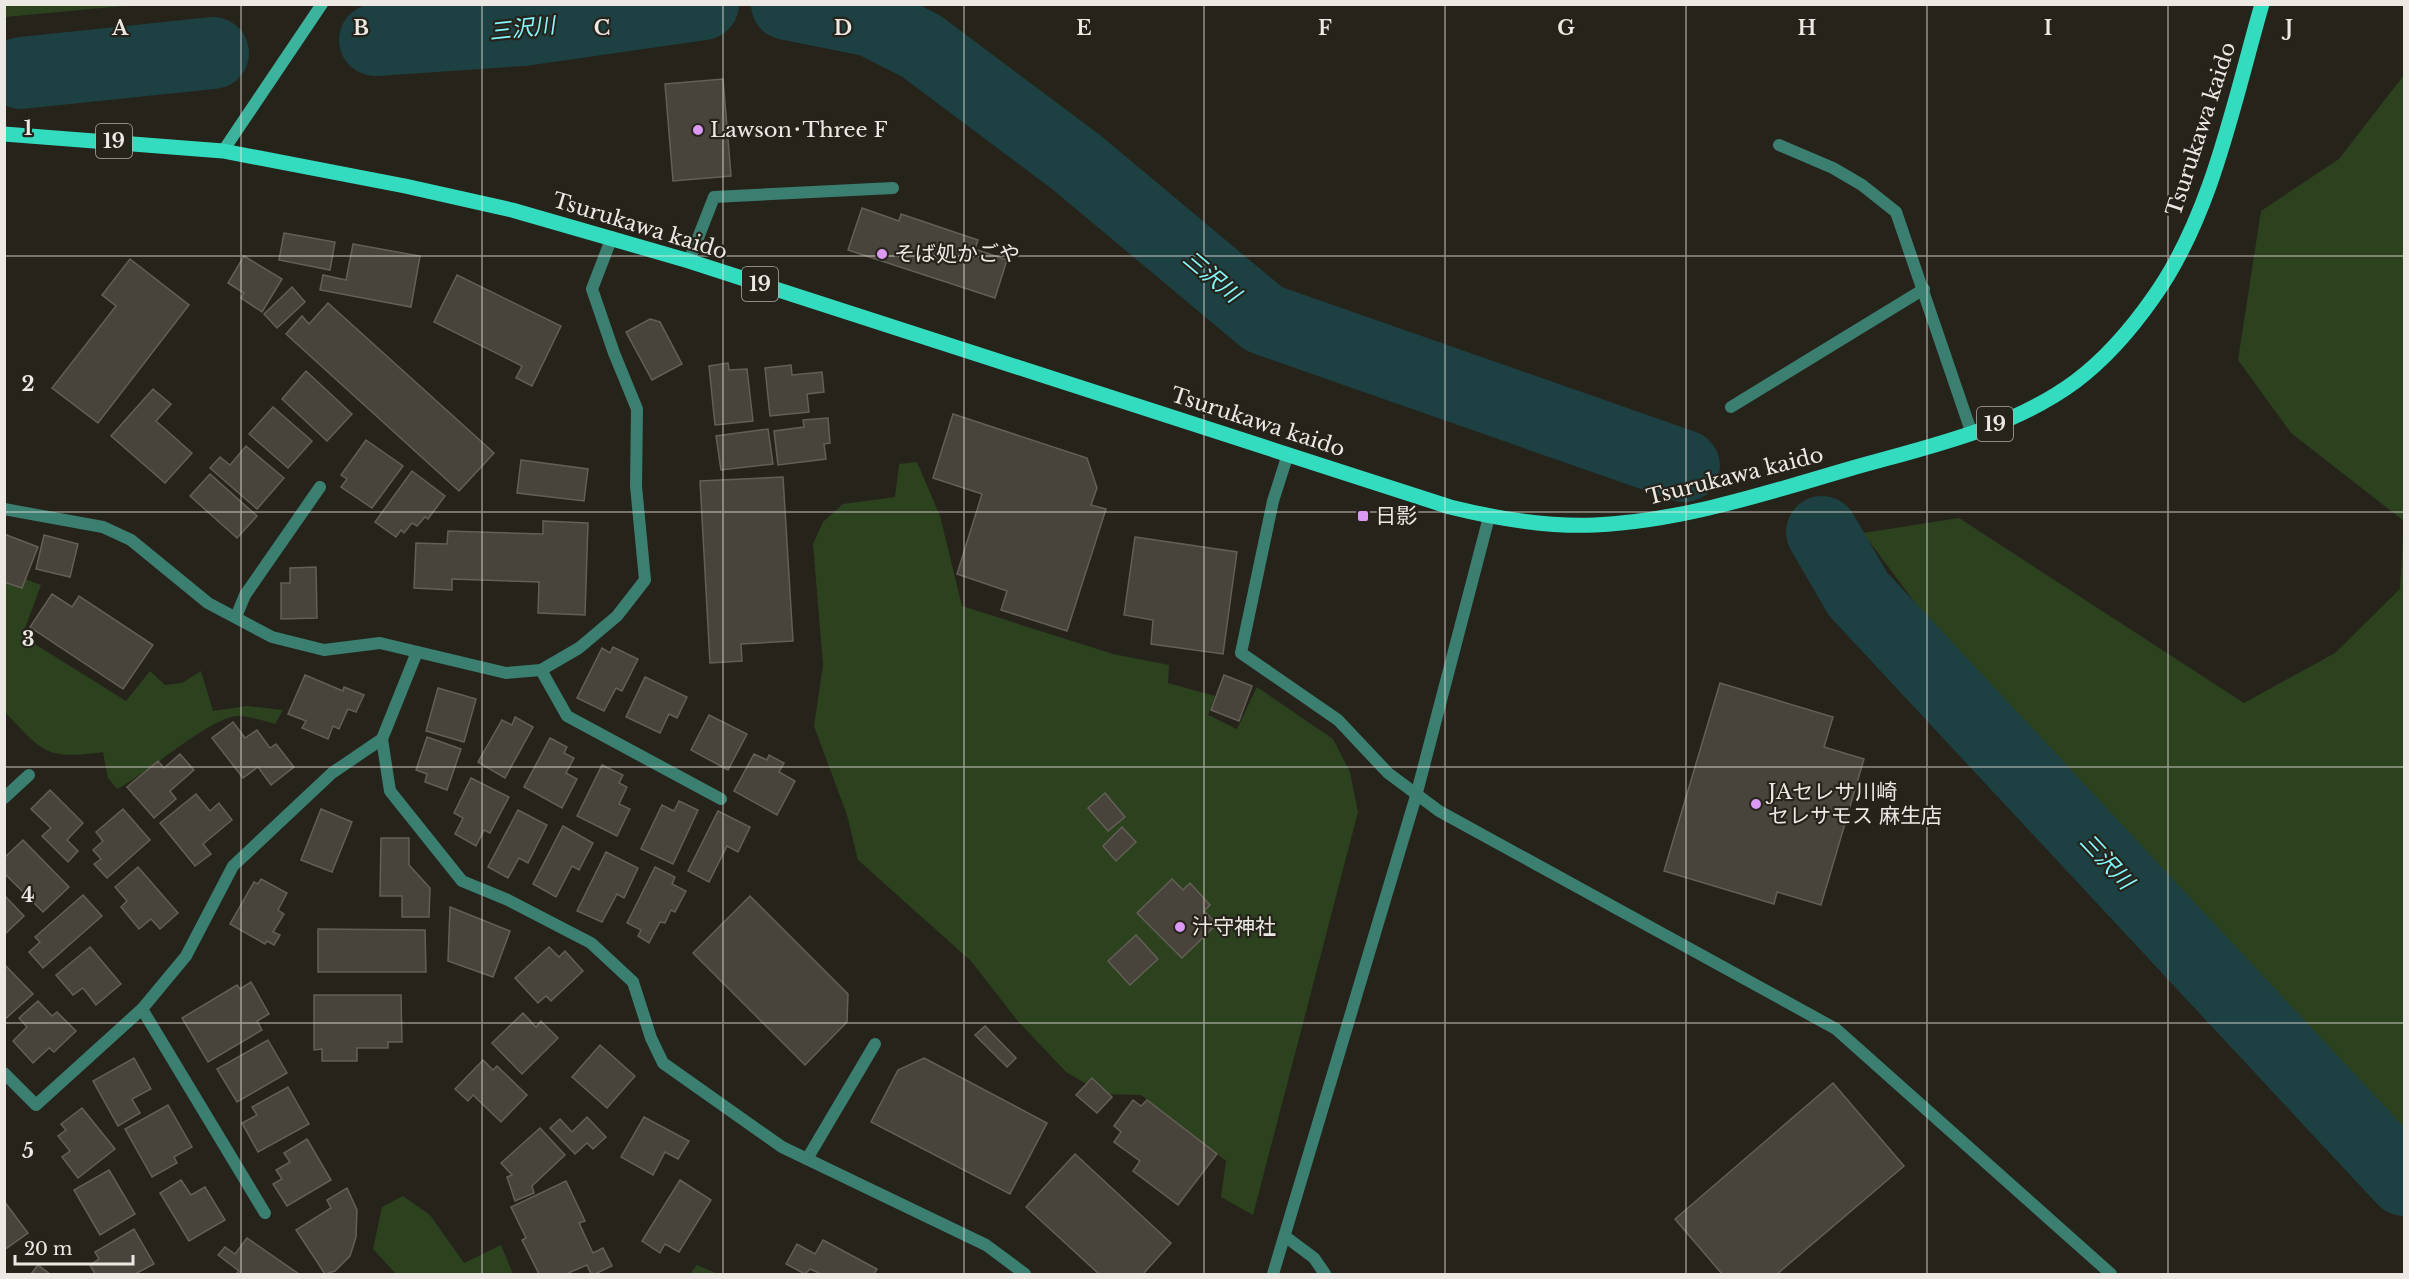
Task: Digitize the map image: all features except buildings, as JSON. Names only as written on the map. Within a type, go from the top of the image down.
[{"type":"main road","points":[[223,152],[322,4]]},
{"type":"main road","name":"Tsurukawa kaido","points":[[4,134],[223,152],[405,186],[612,237],[1450,507],[1490,517],[1533,523],[1594,525],[1652,520],[1721,506],[1972,434],[2025,412],[2076,381],[2118,342],[2154,297],[2182,250],[2202,208],[2262,4]]},
{"type":"street","points":[[1779,146],[1833,168],[1862,185],[1896,212],[1972,434]]},
{"type":"street","points":[[689,261],[714,197],[893,188]]},
{"type":"street","points":[[4,509],[103,527],[131,540],[208,603],[272,637],[324,650],[380,643],[506,673],[541,670],[579,648],[617,616],[645,580],[636,486],[637,409],[614,353],[592,289],[612,237]]},
{"type":"street","points":[[1731,407],[1924,289]]},
{"type":"street","points":[[1288,454],[1273,501],[1241,653],[1277,681],[1338,720],[1388,773],[1416,796],[1836,1029],[2111,1275]]},
{"type":"street","points":[[236,617],[245,595],[320,487]]},
{"type":"street","points":[[1273,1275],[1416,796],[1490,517]]},
{"type":"street","points":[[417,652],[382,739],[390,791],[462,881],[508,900],[591,943],[633,982],[651,1038],[663,1064],[782,1148],[986,1245],[1025,1275]]},
{"type":"street","points":[[541,670],[567,716],[721,799]]},
{"type":"street","points":[[4,1073],[36,1105],[142,1008],[186,956],[233,866],[332,773],[382,739]]},
{"type":"street","points":[[4,798],[29,775]]},
{"type":"street","points":[[142,1008],[265,1213]]},
{"type":"street","points":[[807,1159],[875,1044]]},
{"type":"street","points":[[1286,1237],[1314,1258],[1325,1275]]},
{"type":"green space","points":[[5,4],[134,4],[134,5],[5,17]]},
{"type":"green space","points":[[2404,75],[2404,521],[2291,433],[2238,360],[2261,211],[2339,159]]},
{"type":"green space","points":[[917,462],[940,516],[962,606],[1113,654],[1169,665],[1168,683],[1215,696],[1208,715],[1237,729],[1257,687],[1333,739],[1350,772],[1358,812],[1253,1215],[1221,1197],[1226,1161],[1141,1095],[1104,1094],[1066,1072],[1017,1020],[971,961],[858,860],[847,815],[814,726],[823,665],[813,544],[823,522],[843,504],[895,497],[899,464]]},
{"type":"green space","points":[[1959,518],[2244,703],[2335,653],[2400,589],[2404,521],[2404,1179],[2281,1092],[1863,533]]},
{"type":"green space","points":[[4,571],[41,585],[22,636],[126,701],[150,671],[165,685],[182,683],[201,671],[213,711],[247,706],[283,710],[275,724],[238,716],[212,725],[117,789],[108,778],[103,752],[69,755],[47,750],[28,736],[5,712]]},
{"type":"green space","points":[[403,1196],[430,1215],[464,1263],[501,1245],[513,1274],[396,1274],[373,1249],[382,1207]]},
{"type":"green space","points":[[697,1265],[718,1274],[690,1274]]},
{"type":"waterway","name":"三沢川","points":[[375,40],[522,30],[703,4]]},
{"type":"waterway","name":"三沢川","points":[[787,4],[872,21],[921,46],[1076,162],[1264,319],[1684,466]]},
{"type":"waterway","name":"三沢川","points":[[21,73],[213,53]]},
{"type":"waterway","name":"三沢川","points":[[1822,532],[1858,594],[2404,1180]]},
{"type":"place","name":"Lawson･Three F","points":[[698,130]]},
{"type":"place","name":"そば処かごや","points":[[882,254]]},
{"type":"place","name":"日影","points":[[1363,516]]},
{"type":"place","name":"JAセレサ川崎 セレサモス 麻生店","points":[[1756,804]]},
{"type":"place","name":"汁守神社","points":[[1180,927]]}]
